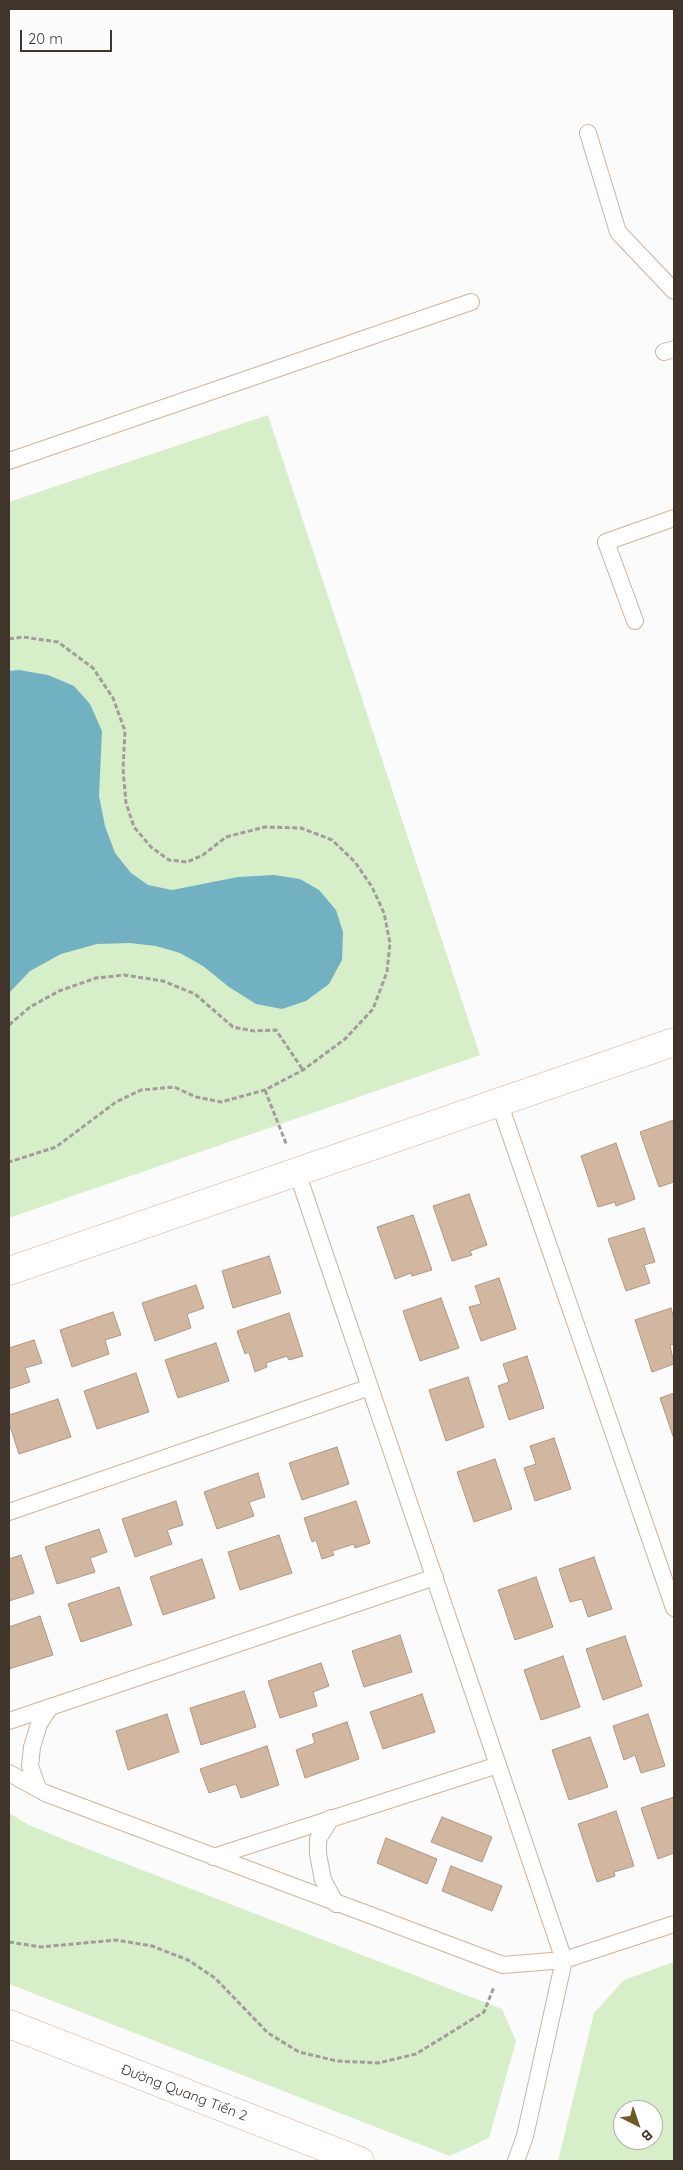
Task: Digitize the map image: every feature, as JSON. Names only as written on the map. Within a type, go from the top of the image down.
[{"type":"street","points":[[9,1271],[674,1042]]},
{"type":"street","name":"Đường Quang Tiến 2","points":[[9,2024],[360,2161]]},
{"type":"lane","points":[[588,133],[618,232],[674,291]]},
{"type":"lane","points":[[9,461],[471,302]]},
{"type":"lane","points":[[635,622],[606,542],[674,518]]},
{"type":"lane","points":[[499,1102],[674,1608]]},
{"type":"lane","points":[[297,1172],[564,1960],[525,2136],[516,2161]]},
{"type":"lane","points":[[9,1512],[370,1387]]},
{"type":"lane","points":[[9,1721],[435,1577]]},
{"type":"lane","points":[[38,1789],[30,1766],[32,1746],[39,1724],[50,1707]]},
{"type":"lane","points":[[213,1857],[498,1765]]},
{"type":"lane","points":[[9,1773],[38,1789],[213,1857],[504,1965],[564,1960],[674,1924]]},
{"type":"lane","points":[[330,1818],[318,1838],[318,1854],[322,1880],[336,1904]]},
{"type":"path","points":[[9,639],[23,637],[58,642],[93,668],[113,698],[125,731],[123,769],[126,803],[134,827],[151,848],[169,860],[187,862],[203,855],[226,837],[265,827],[301,828],[332,840],[355,862],[372,887],[384,912],[390,943],[387,972],[372,1009],[345,1039],[303,1070],[265,1090],[221,1102],[196,1098],[174,1087],[141,1090],[116,1102],[56,1147],[9,1162]]},
{"type":"path","points":[[9,1025],[30,1007],[59,990],[96,978],[124,974],[163,981],[195,994],[234,1027],[254,1031],[276,1030],[303,1070]]},
{"type":"path","points":[[265,1090],[297,1172]]},
{"type":"path","points":[[9,1942],[41,1947],[116,1940],[152,1946],[188,1960],[215,1978],[268,2033],[299,2052],[337,2061],[378,2063],[416,2054],[484,2012],[504,1965]]},
{"type":"green space","points":[[268,415],[480,1055],[9,1218],[9,502]]},
{"type":"green space","points":[[9,1813],[29,1825],[80,1846],[502,2009],[516,2041],[489,2138],[450,2156],[9,1984]]},
{"type":"green space","points":[[674,1962],[674,2161],[558,2161],[594,2013],[624,1980]]},
{"type":"water","points":[[19,670],[48,675],[74,686],[90,704],[102,731],[99,796],[105,826],[115,853],[131,873],[148,885],[172,890],[238,877],[274,875],[300,879],[319,890],[336,910],[343,932],[342,960],[329,984],[306,1001],[282,1009],[256,1004],[229,987],[203,966],[180,953],[156,946],[130,943],[97,944],[61,954],[30,971],[9,993],[9,671]]},
{"type":"building","points":[[674,1120],[674,1182],[659,1187],[640,1132]]},
{"type":"building","points":[[616,1143],[635,1199],[616,1206],[615,1202],[598,1207],[581,1156]]},
{"type":"building","points":[[469,1194],[487,1245],[470,1251],[472,1255],[452,1261],[433,1206]]},
{"type":"building","points":[[413,1215],[432,1270],[412,1276],[411,1273],[395,1279],[377,1227]]},
{"type":"building","points":[[644,1228],[655,1262],[644,1265],[650,1283],[626,1291],[608,1239]]},
{"type":"building","points":[[269,1256],[281,1293],[233,1308],[222,1271]]},
{"type":"building","points":[[499,1278],[516,1329],[481,1341],[469,1307],[481,1304],[475,1286]]},
{"type":"building","points":[[196,1285],[204,1308],[187,1314],[191,1328],[155,1341],[142,1303]]},
{"type":"building","points":[[441,1298],[459,1348],[420,1361],[403,1311]]},
{"type":"building","points":[[671,1308],[674,1319],[674,1344],[670,1345],[674,1364],[652,1372],[635,1320]]},
{"type":"building","points":[[113,1312],[121,1335],[105,1340],[109,1354],[72,1367],[60,1330]]},
{"type":"building","points":[[289,1313],[303,1356],[289,1360],[287,1356],[266,1363],[267,1367],[255,1372],[249,1352],[245,1354],[237,1331]]},
{"type":"building","points":[[34,1340],[42,1363],[25,1368],[30,1382],[9,1389],[9,1348]]},
{"type":"building","points":[[216,1343],[229,1381],[178,1398],[165,1360]]},
{"type":"building","points":[[527,1356],[544,1408],[509,1420],[498,1386],[509,1382],[503,1364]]},
{"type":"building","points":[[136,1373],[149,1412],[97,1429],[84,1391]]},
{"type":"building","points":[[468,1377],[484,1427],[446,1441],[429,1390]]},
{"type":"building","points":[[674,1393],[674,1439],[660,1398]]},
{"type":"building","points":[[58,1399],[71,1437],[19,1454],[9,1423],[9,1415]]},
{"type":"building","points":[[554,1438],[571,1489],[535,1501],[524,1468],[536,1464],[530,1446]]},
{"type":"building","points":[[337,1447],[349,1484],[302,1500],[289,1463]]},
{"type":"building","points":[[495,1459],[512,1509],[474,1522],[457,1472]]},
{"type":"building","points":[[258,1473],[265,1497],[249,1502],[254,1516],[217,1529],[204,1492]]},
{"type":"building","points":[[176,1501],[183,1525],[167,1530],[172,1544],[135,1557],[122,1519]]},
{"type":"building","points":[[356,1501],[370,1543],[355,1548],[354,1544],[332,1551],[334,1555],[322,1559],[316,1540],[312,1542],[304,1518]]},
{"type":"building","points":[[99,1529],[107,1552],[90,1558],[95,1572],[57,1584],[45,1547]]},
{"type":"building","points":[[279,1535],[292,1573],[240,1590],[228,1552]]},
{"type":"building","points":[[21,1555],[34,1593],[9,1601],[9,1559]]},
{"type":"building","points":[[594,1557],[612,1609],[588,1617],[582,1599],[570,1602],[559,1569]]},
{"type":"building","points":[[202,1559],[215,1598],[163,1615],[150,1577]]},
{"type":"building","points":[[536,1577],[553,1627],[515,1640],[498,1590]]},
{"type":"building","points":[[119,1587],[132,1625],[81,1642],[68,1604]]},
{"type":"building","points":[[40,1616],[53,1655],[9,1669],[9,1627]]},
{"type":"building","points":[[400,1635],[412,1672],[364,1687],[352,1651]]},
{"type":"building","points":[[625,1636],[642,1686],[603,1700],[586,1649]]},
{"type":"building","points":[[563,1656],[580,1707],[541,1720],[524,1670]]},
{"type":"building","points":[[321,1663],[329,1686],[313,1692],[317,1706],[280,1718],[268,1681]]},
{"type":"building","points":[[244,1691],[256,1727],[201,1745],[190,1708]]},
{"type":"building","points":[[422,1694],[435,1732],[383,1749],[370,1712]]},
{"type":"building","points":[[167,1714],[179,1752],[128,1770],[116,1731]]},
{"type":"building","points":[[648,1714],[665,1766],[641,1773],[635,1755],[624,1760],[613,1726]]},
{"type":"building","points":[[347,1722],[359,1759],[305,1778],[296,1750],[315,1743],[312,1734]]},
{"type":"building","points":[[590,1737],[608,1787],[569,1800],[552,1750]]},
{"type":"building","points":[[267,1746],[279,1785],[241,1798],[236,1784],[209,1793],[200,1769]]},
{"type":"building","points":[[674,1797],[674,1853],[658,1859],[641,1808]]},
{"type":"building","points":[[616,1811],[634,1866],[614,1872],[615,1876],[597,1882],[578,1824]]},
{"type":"building","points":[[442,1817],[492,1837],[482,1862],[431,1842]]},
{"type":"building","points":[[386,1838],[437,1859],[427,1884],[377,1863]]},
{"type":"building","points":[[451,1866],[502,1886],[492,1911],[442,1891]]}]
